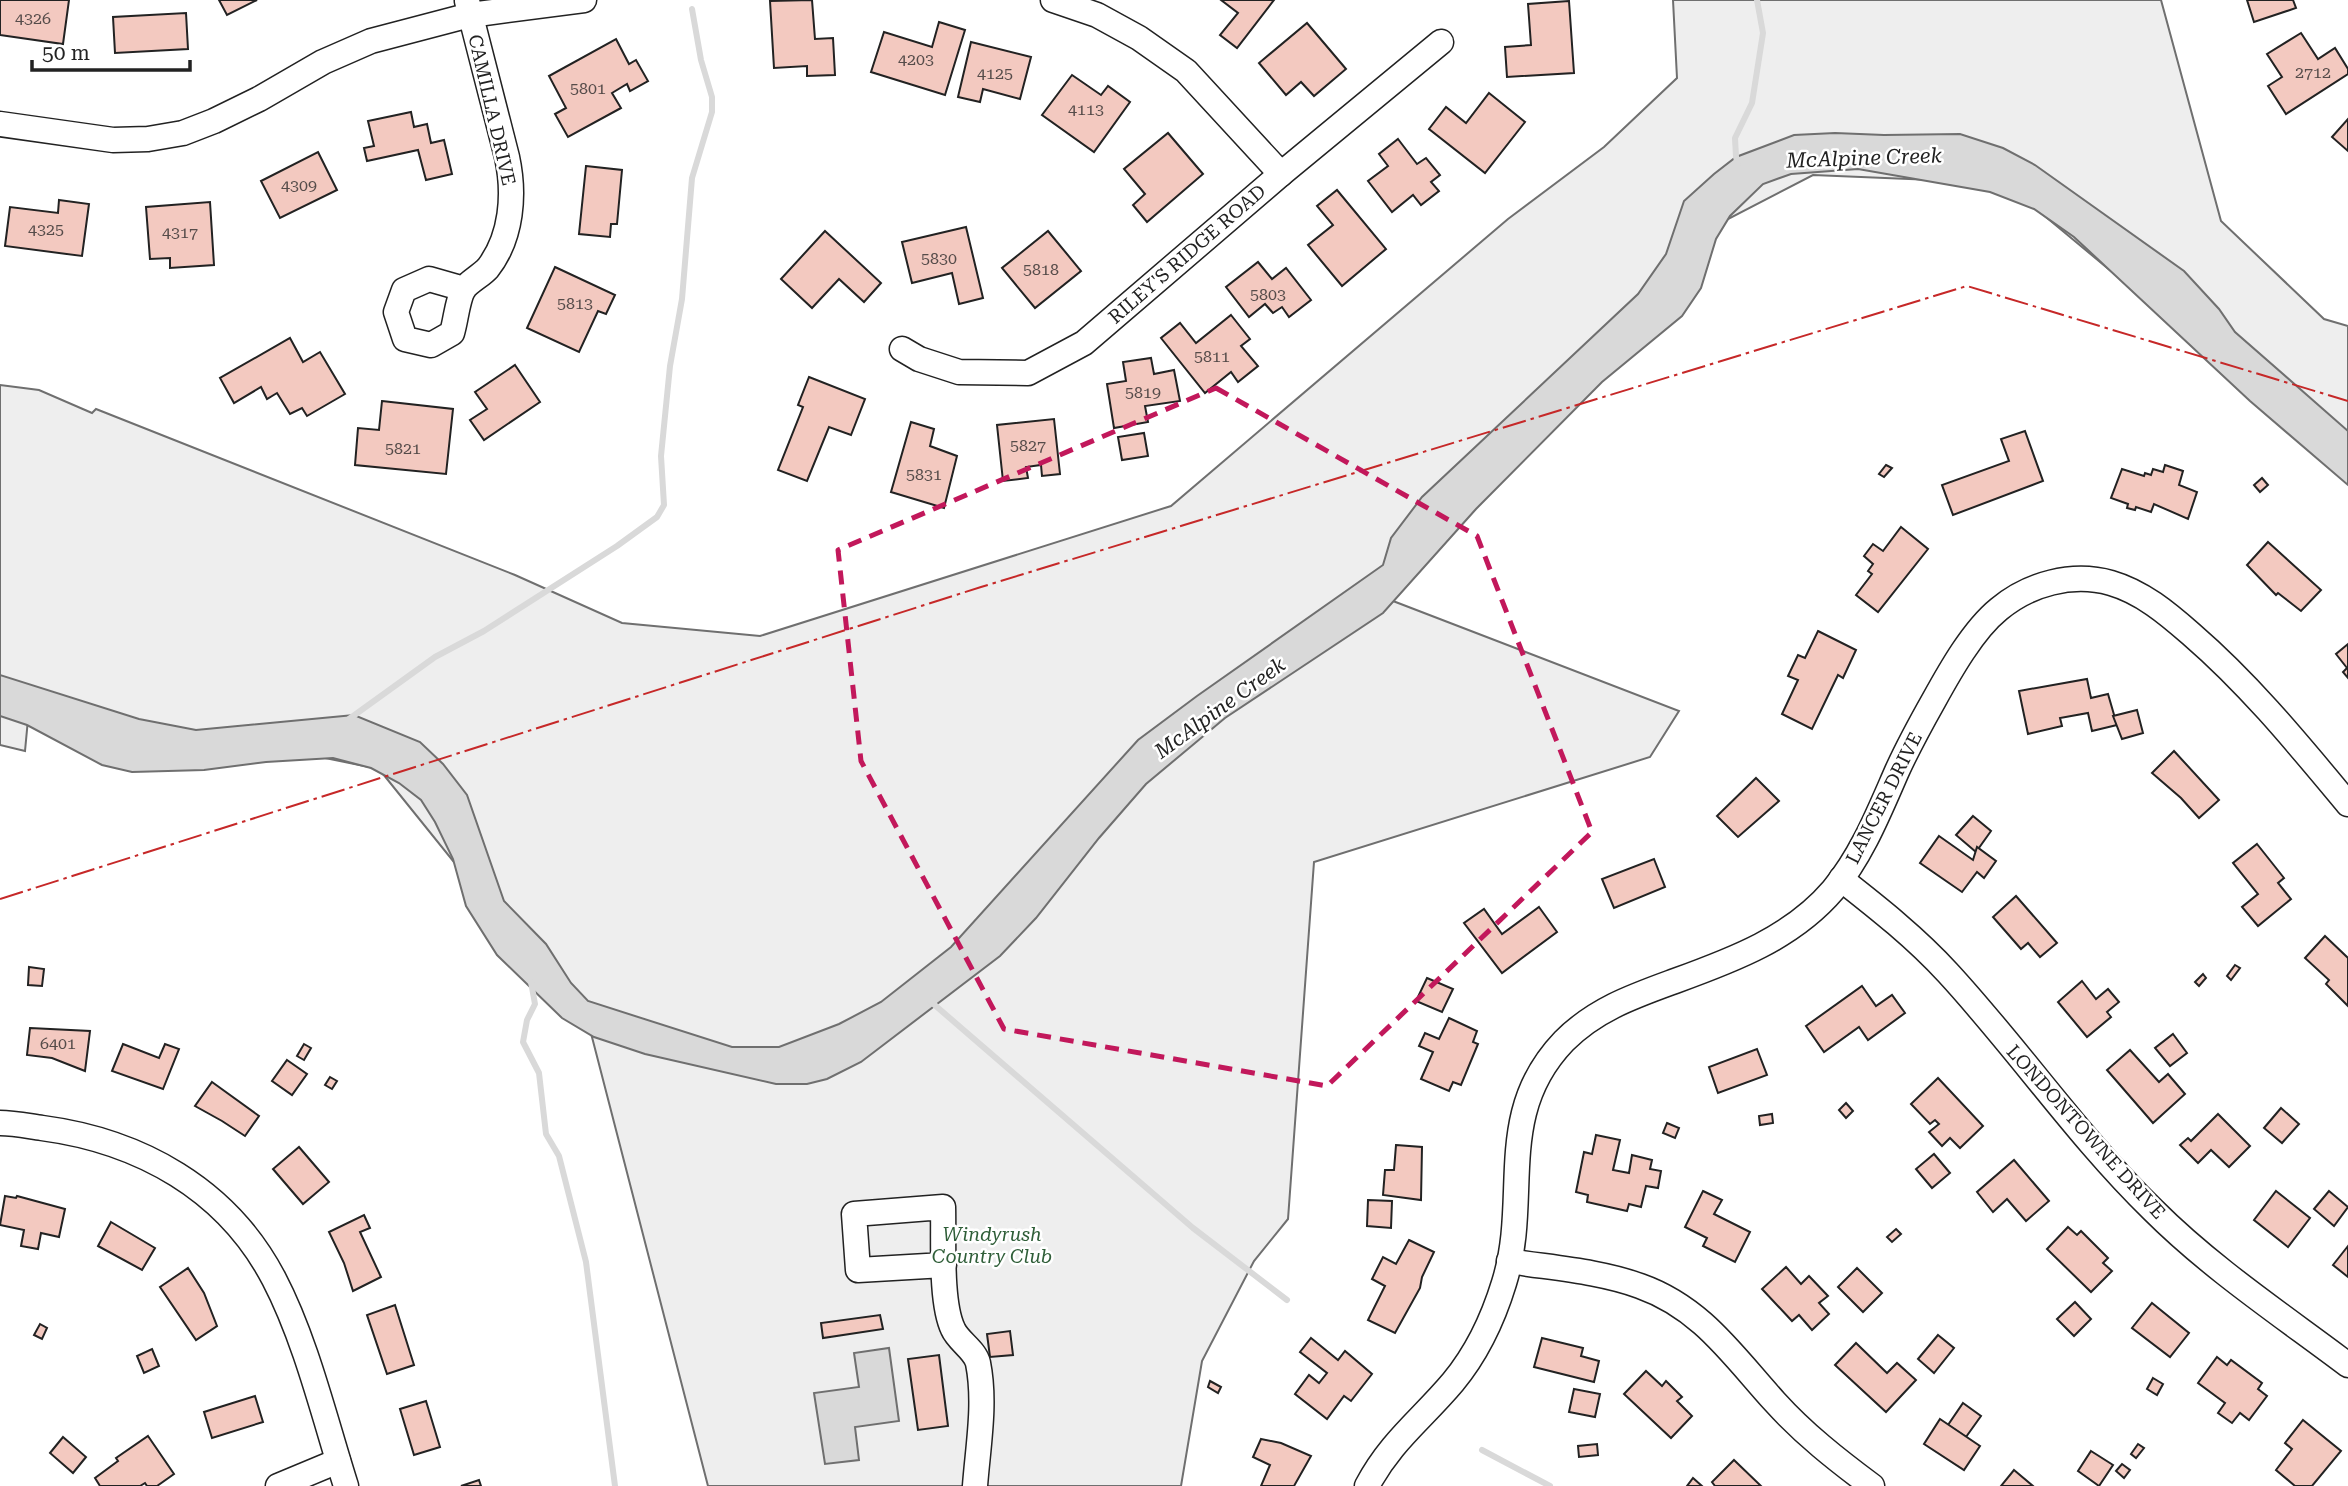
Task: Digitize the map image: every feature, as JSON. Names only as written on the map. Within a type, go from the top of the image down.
[{"type":"street","points":[[0,124],[113,140],[148,139],[183,132],[214,121],[323,62],[371,41],[469,8],[584,0]]},
{"type":"street","points":[[1054,0],[1097,15],[1139,38],[1186,71],[1281,174]]},
{"type":"street","name":"CAMILLA DRIVE","points":[[464,289],[488,267],[504,239],[511,206],[512,180],[469,8]]},
{"type":"street","name":"RILEY'S RIDGE ROAD","points":[[902,349],[919,359],[959,372],[1028,373],[1084,343],[1281,174],[1441,42]]},
{"type":"street","name":"LANCER DRIVE","points":[[1367,1486],[1378,1464],[1401,1435],[1442,1394],[1468,1362],[1491,1319],[1509,1261],[1517,1142],[1523,1112],[1534,1083],[1550,1057],[1585,1022],[1623,1000],[1751,952],[1819,904],[1841,879],[1871,830],[1900,765],[1934,699],[1958,660],[1989,618],[2021,593],[2067,579],[2087,579],[2109,582],[2150,601],[2226,664],[2264,704],[2348,804]]},
{"type":"street","name":"LONDONTOWNE DRIVE","points":[[1841,879],[1889,917],[1949,974],[2073,1122],[2154,1211],[2193,1246],[2348,1365]]},
{"type":"street","points":[[0,1123],[75,1132],[114,1143],[152,1159],[187,1180],[233,1221],[257,1251],[286,1303],[346,1486]]},
{"type":"street","points":[[1509,1261],[1613,1279],[1639,1286],[1684,1308],[1732,1350],[1800,1428],[1871,1486]]},
{"type":"street","points":[[944,1265],[945,1294],[953,1329],[977,1360],[981,1400],[975,1486]]},
{"type":"street","points":[[278,1486],[338,1461]]},
{"type":"highlighted area","points":[[1216,388],[1477,536],[1592,832],[1327,1086],[1004,1029],[861,761],[838,550]]},
{"type":"green space","name":"Windyrush Country Club","points":[[1673,0],[2161,0],[2221,221],[2324,319],[2348,326],[2348,468],[2005,183],[1813,175],[1726,220],[1380,596],[1679,711],[1650,757],[1314,862],[1288,1219],[1254,1261],[1202,1361],[1181,1486],[708,1486],[585,1010],[545,975],[379,769],[30,698],[25,751],[0,745],[0,385],[39,390],[92,413],[96,409],[515,575],[622,623],[760,636],[1171,506],[1508,219],[1604,147],[1677,78]]},
{"type":"water","name":"McAlpine Creek","points":[[1960,134],[2003,148],[2035,165],[2184,271],[2219,309],[2235,332],[2348,431],[2348,485],[2250,401],[2074,237],[2034,209],[1990,192],[1858,169],[1791,174],[1763,184],[1730,216],[1716,239],[1701,288],[1682,316],[1602,382],[1476,509],[1383,613],[1225,718],[1146,784],[1036,918],[1000,956],[861,1062],[827,1079],[807,1084],[776,1084],[645,1054],[594,1037],[562,1018],[497,955],[466,906],[453,859],[421,800],[399,783],[371,768],[333,758],[266,762],[204,770],[132,772],[102,765],[27,725],[0,716],[0,675],[139,719],[196,730],[354,715],[420,742],[443,764],[467,795],[504,901],[546,944],[571,983],[588,1001],[732,1047],[779,1047],[839,1024],[881,1002],[951,947],[1138,740],[1383,565],[1391,538],[1422,497],[1638,294],[1666,254],[1684,201],[1714,174],[1736,157],[1794,135]]},
{"type":"water","points":[[889,1348],[899,1421],[855,1427],[859,1460],[825,1464],[814,1393],[859,1387],[854,1353]]},
{"type":"building","points":[[0,0],[69,0],[63,44],[0,35]]},
{"type":"building","points":[[219,0],[257,0],[227,15]]},
{"type":"building","points":[[812,0],[815,39],[833,38],[835,75],[807,76],[807,66],[774,68],[770,1]]},
{"type":"building","points":[[1221,0],[1274,0],[1237,48],[1220,35],[1238,13]]},
{"type":"building","points":[[2247,0],[2293,0],[2296,8],[2254,22]]},
{"type":"building","points":[[1569,1],[1574,73],[1507,77],[1505,47],[1531,45],[1528,4]]},
{"type":"building","points":[[186,13],[188,49],[115,53],[113,17]]},
{"type":"building","points":[[939,22],[965,30],[945,95],[871,72],[884,32],[932,47]]},
{"type":"building","points":[[1307,23],[1346,69],[1314,96],[1301,82],[1286,95],[1259,63]]},
{"type":"building","points":[[2301,33],[2318,59],[2335,48],[2348,69],[2348,74],[2286,114],[2268,86],[2282,77],[2267,54]]},
{"type":"building","points":[[616,39],[629,64],[636,60],[648,81],[630,91],[627,84],[612,93],[621,108],[568,137],[555,114],[566,108],[549,76]]},
{"type":"building","points":[[971,42],[1031,57],[1020,99],[983,89],[980,102],[958,97]]},
{"type":"building","points":[[1072,75],[1101,95],[1108,86],[1130,102],[1094,152],[1042,115]]},
{"type":"building","points":[[1489,93],[1525,122],[1485,173],[1429,129],[1446,107],[1466,123]]},
{"type":"building","points":[[411,112],[414,127],[427,124],[431,143],[444,140],[452,174],[426,180],[418,150],[367,161],[364,148],[374,146],[368,121]]},
{"type":"building","points":[[2348,119],[2348,151],[2332,137]]},
{"type":"building","points":[[1168,133],[1203,174],[1147,222],[1133,205],[1145,194],[1124,169]]},
{"type":"building","points":[[1398,139],[1417,164],[1426,158],[1440,175],[1431,182],[1439,191],[1421,205],[1413,195],[1392,212],[1368,181],[1388,166],[1379,154]]},
{"type":"building","points":[[318,152],[337,190],[280,218],[261,181]]},
{"type":"building","points":[[586,166],[622,170],[617,224],[611,224],[610,237],[579,234]]},
{"type":"building","points":[[1337,190],[1386,249],[1342,286],[1308,245],[1333,225],[1317,206]]},
{"type":"building","points":[[59,200],[89,204],[82,256],[5,246],[10,207],[58,213]]},
{"type":"building","points":[[210,202],[214,265],[170,268],[170,258],[150,259],[146,207]]},
{"type":"building","points":[[966,227],[983,298],[959,304],[952,273],[912,283],[902,242]]},
{"type":"building","points":[[825,231],[881,283],[864,302],[839,279],[812,308],[781,279]]},
{"type":"building","points":[[1048,231],[1081,271],[1035,308],[1002,268]]},
{"type":"building","points":[[1258,262],[1272,279],[1286,268],[1311,300],[1289,317],[1282,307],[1273,313],[1265,304],[1249,317],[1226,287]]},
{"type":"building","points":[[555,267],[615,295],[606,314],[598,311],[579,352],[527,328]]},
{"type":"building","points":[[1231,315],[1250,339],[1241,346],[1258,366],[1238,382],[1231,372],[1205,393],[1161,338],[1180,323],[1196,343]]},
{"type":"building","points":[[290,338],[303,362],[320,352],[345,394],[307,416],[302,408],[290,414],[277,393],[267,399],[261,387],[234,403],[220,378]]},
{"type":"building","points":[[1151,358],[1154,374],[1174,370],[1180,401],[1145,406],[1148,422],[1114,428],[1107,384],[1126,381],[1123,362]]},
{"type":"building","points":[[515,365],[540,402],[484,440],[470,420],[487,409],[475,392]]},
{"type":"building","points":[[809,377],[865,399],[851,435],[829,427],[807,481],[778,470],[803,407],[798,405]]},
{"type":"building","points":[[382,401],[453,409],[446,474],[355,465],[358,428],[379,430]]},
{"type":"building","points":[[1054,419],[1060,474],[1042,476],[1041,465],[1026,467],[1028,478],[1003,481],[997,425]]},
{"type":"building","points":[[911,422],[934,429],[930,446],[957,456],[944,508],[891,492]]},
{"type":"building","points":[[2025,431],[2043,481],[1953,515],[1942,485],[2009,461],[2001,439]]},
{"type":"building","points":[[1144,433],[1148,456],[1122,460],[1118,437]]},
{"type":"building","points":[[1886,465],[1892,468],[1884,477],[1879,474]]},
{"type":"building","points":[[2165,465],[2183,471],[2179,485],[2197,492],[2188,519],[2154,504],[2151,512],[2136,507],[2135,510],[2127,508],[2128,504],[2111,498],[2122,469],[2144,476],[2145,473],[2151,475],[2153,469],[2163,472]]},
{"type":"building","points":[[2262,478],[2268,485],[2260,492],[2254,485]]},
{"type":"building","points":[[1901,527],[1928,549],[1878,612],[1856,595],[1872,574],[1868,571],[1873,564],[1864,556],[1873,544],[1883,551]]},
{"type":"building","points":[[2268,542],[2321,590],[2301,611],[2278,593],[2276,595],[2247,565]]},
{"type":"building","points":[[1818,631],[1856,650],[1843,678],[1838,675],[1812,729],[1782,714],[1798,680],[1788,676],[1798,655],[1805,658]]},
{"type":"building","points":[[2348,644],[2348,678],[2343,672],[2347,668],[2336,654]]},
{"type":"building","points":[[2087,679],[2091,698],[2108,694],[2117,725],[2092,731],[2088,713],[2060,718],[2062,726],[2028,734],[2019,691]]},
{"type":"building","points":[[2137,710],[2143,733],[2122,739],[2113,716]]},
{"type":"building","points":[[2174,751],[2219,800],[2199,818],[2152,773]]},
{"type":"building","points":[[1756,778],[1779,801],[1738,837],[1717,816]]},
{"type":"building","points":[[1973,816],[1991,831],[1976,852],[1956,835]]},
{"type":"building","points":[[1939,836],[1973,860],[1977,847],[1996,861],[1984,878],[1977,872],[1962,892],[1920,863]]},
{"type":"building","points":[[2257,844],[2284,878],[2278,883],[2291,899],[2258,926],[2242,907],[2258,894],[2233,863]]},
{"type":"building","points":[[1654,859],[1665,887],[1614,908],[1602,879]]},
{"type":"building","points":[[2016,896],[2057,943],[2040,957],[2028,943],[2021,949],[1993,917]]},
{"type":"building","points":[[1539,907],[1557,932],[1502,973],[1464,923],[1484,909],[1502,934]]},
{"type":"building","points":[[2325,936],[2348,958],[2348,1006],[2326,984],[2329,980],[2305,958]]},
{"type":"building","points":[[2235,965],[2240,968],[2231,980],[2227,976]]},
{"type":"building","points":[[29,967],[44,969],[42,986],[28,985]]},
{"type":"building","points":[[2203,974],[2206,978],[2199,986],[2195,982]]},
{"type":"building","points":[[1427,978],[1453,989],[1442,1012],[1416,1001]]},
{"type":"building","points":[[2082,981],[2096,999],[2108,989],[2119,1002],[2107,1012],[2111,1017],[2087,1037],[2058,1002]]},
{"type":"building","points":[[1862,986],[1876,1006],[1892,995],[1905,1013],[1868,1040],[1859,1027],[1824,1052],[1806,1026]]},
{"type":"building","points":[[1449,1018],[1477,1031],[1473,1042],[1478,1044],[1461,1085],[1453,1082],[1449,1091],[1421,1079],[1433,1052],[1419,1046],[1425,1033],[1439,1039]]},
{"type":"building","points":[[30,1028],[90,1031],[85,1071],[52,1058],[27,1055]]},
{"type":"building","points":[[2173,1034],[2187,1053],[2170,1066],[2155,1048]]},
{"type":"building","points":[[123,1044],[159,1058],[165,1044],[179,1049],[163,1089],[112,1071]]},
{"type":"building","points":[[304,1044],[311,1048],[304,1060],[297,1056]]},
{"type":"building","points":[[1757,1049],[1767,1075],[1718,1093],[1709,1067]]},
{"type":"building","points":[[2130,1050],[2159,1082],[2168,1074],[2185,1094],[2153,1123],[2107,1070]]},
{"type":"building","points":[[287,1060],[307,1074],[292,1095],[272,1081]]},
{"type":"building","points":[[330,1077],[337,1081],[332,1089],[325,1085]]},
{"type":"building","points":[[1938,1078],[1983,1126],[1960,1148],[1950,1138],[1942,1146],[1929,1132],[1939,1124],[1935,1120],[1930,1124],[1911,1104]]},
{"type":"building","points":[[212,1082],[259,1116],[245,1136],[195,1106]]},
{"type":"building","points":[[1846,1103],[1853,1111],[1846,1118],[1839,1110]]},
{"type":"building","points":[[2281,1108],[2299,1124],[2282,1143],[2264,1128]]},
{"type":"building","points":[[1772,1114],[1773,1123],[1760,1125],[1759,1116]]},
{"type":"building","points":[[2218,1114],[2250,1146],[2229,1167],[2211,1150],[2198,1163],[2180,1145],[2188,1138],[2191,1141]]},
{"type":"building","points":[[1667,1123],[1679,1128],[1675,1138],[1663,1133]]},
{"type":"building","points":[[1596,1135],[1620,1140],[1613,1170],[1629,1173],[1632,1155],[1652,1160],[1650,1169],[1661,1171],[1658,1188],[1646,1186],[1641,1207],[1629,1204],[1627,1211],[1587,1202],[1588,1195],[1576,1192],[1584,1152],[1592,1154]]},
{"type":"building","points":[[1396,1145],[1422,1147],[1421,1200],[1383,1195],[1385,1170],[1394,1170]]},
{"type":"building","points":[[299,1147],[329,1182],[303,1204],[273,1169]]},
{"type":"building","points":[[1934,1154],[1950,1173],[1932,1188],[1916,1169]]},
{"type":"building","points":[[2014,1160],[2049,1201],[2026,1221],[2007,1199],[1993,1212],[1977,1192]]},
{"type":"building","points":[[1703,1191],[1722,1200],[1714,1214],[1750,1232],[1735,1262],[1703,1246],[1707,1238],[1685,1227]]},
{"type":"building","points":[[2276,1191],[2310,1218],[2288,1247],[2254,1220]]},
{"type":"building","points":[[2329,1191],[2348,1207],[2334,1226],[2314,1209]]},
{"type":"building","points":[[5,1196],[17,1196],[65,1209],[59,1237],[41,1233],[38,1249],[21,1246],[24,1230],[0,1225]]},
{"type":"building","points":[[1368,1200],[1392,1201],[1391,1228],[1367,1226]]},
{"type":"building","points":[[364,1215],[370,1228],[360,1232],[381,1277],[353,1291],[344,1263],[329,1232]]},
{"type":"building","points":[[111,1222],[155,1248],[142,1270],[98,1246]]},
{"type":"building","points":[[2068,1227],[2077,1235],[2081,1231],[2108,1258],[2103,1263],[2112,1271],[2091,1292],[2047,1249]]},
{"type":"building","points":[[1896,1229],[1901,1234],[1892,1242],[1887,1237]]},
{"type":"building","points":[[1409,1240],[1434,1252],[1422,1277],[1420,1288],[1395,1333],[1368,1320],[1385,1286],[1372,1279],[1383,1257],[1396,1264]]},
{"type":"building","points":[[2348,1246],[2348,1277],[2333,1265]]},
{"type":"building","points":[[1786,1267],[1801,1284],[1809,1276],[1828,1296],[1819,1303],[1829,1314],[1812,1330],[1799,1315],[1792,1321],[1762,1289]]},
{"type":"building","points":[[188,1268],[204,1293],[217,1326],[196,1340],[160,1287]]},
{"type":"building","points":[[1857,1268],[1882,1293],[1863,1312],[1838,1287]]},
{"type":"building","points":[[2075,1302],[2091,1319],[2074,1336],[2057,1319]]},
{"type":"building","points":[[2152,1303],[2189,1333],[2170,1357],[2132,1328]]},
{"type":"building","points":[[395,1305],[414,1365],[387,1374],[367,1315]]},
{"type":"building","points":[[880,1315],[883,1329],[823,1338],[821,1323]]},
{"type":"building","points":[[40,1324],[47,1328],[42,1339],[34,1335]]},
{"type":"building","points":[[1010,1331],[1013,1355],[990,1357],[987,1334]]},
{"type":"building","points":[[1938,1335],[1954,1348],[1934,1373],[1918,1359]]},
{"type":"building","points":[[1311,1338],[1338,1360],[1345,1351],[1372,1374],[1351,1401],[1344,1396],[1327,1419],[1295,1394],[1309,1375],[1319,1383],[1327,1373],[1300,1352]]},
{"type":"building","points":[[1542,1338],[1583,1348],[1581,1356],[1599,1361],[1594,1382],[1534,1367]]},
{"type":"building","points":[[1856,1343],[1887,1373],[1897,1363],[1916,1380],[1886,1412],[1835,1365]]},
{"type":"building","points":[[152,1349],[159,1366],[144,1373],[137,1356]]},
{"type":"building","points":[[939,1355],[948,1426],[918,1430],[908,1359]]},
{"type":"building","points":[[2217,1357],[2227,1365],[2231,1360],[2262,1383],[2258,1389],[2267,1396],[2249,1420],[2240,1413],[2232,1423],[2218,1413],[2225,1403],[2198,1383]]},
{"type":"building","points":[[1646,1371],[1662,1386],[1666,1381],[1682,1397],[1677,1401],[1692,1416],[1671,1438],[1624,1394]]},
{"type":"building","points":[[2153,1378],[2163,1384],[2157,1395],[2147,1389]]},
{"type":"building","points":[[1210,1381],[1221,1387],[1218,1393],[1208,1387]]},
{"type":"building","points":[[1574,1389],[1600,1394],[1595,1417],[1569,1412]]},
{"type":"building","points":[[255,1396],[263,1422],[212,1438],[204,1412]]},
{"type":"building","points":[[426,1401],[440,1447],[414,1455],[400,1409]]},
{"type":"building","points":[[1963,1403],[1981,1416],[1966,1437],[1948,1425]]},
{"type":"building","points":[[1940,1419],[1980,1446],[1964,1470],[1924,1444]]},
{"type":"building","points":[[2303,1420],[2341,1451],[2312,1486],[2295,1486],[2276,1470],[2292,1449],[2285,1443]]},
{"type":"building","points":[[148,1436],[174,1474],[157,1486],[147,1486],[145,1483],[140,1486],[100,1486],[95,1478],[118,1461],[116,1458]]},
{"type":"building","points":[[63,1437],[86,1457],[73,1473],[50,1453]]},
{"type":"building","points":[[1261,1439],[1281,1443],[1311,1456],[1294,1486],[1261,1486],[1270,1465],[1253,1457]]},
{"type":"building","points":[[1597,1444],[1598,1455],[1579,1457],[1578,1446]]},
{"type":"building","points":[[2138,1444],[2144,1448],[2136,1458],[2131,1454]]},
{"type":"building","points":[[2091,1451],[2113,1465],[2099,1486],[2078,1471]]},
{"type":"building","points":[[1734,1460],[1761,1486],[1715,1486],[1712,1482]]},
{"type":"building","points":[[2122,1464],[2130,1470],[2124,1478],[2116,1471]]},
{"type":"building","points":[[2014,1470],[2033,1486],[2001,1486]]},
{"type":"building","points":[[1693,1478],[1702,1486],[1687,1486]]},
{"type":"building","points":[[479,1480],[481,1486],[461,1486]]},
{"type":"waterway","points":[[1738,164],[1735,138],[1752,103],[1763,33],[1757,0]]},
{"type":"waterway","points":[[349,719],[435,657],[484,631],[617,546],[657,517],[664,505],[661,456],[670,366],[682,299],[692,178],[712,112],[712,97],[701,60],[692,9]]},
{"type":"waterway","points":[[531,982],[535,1004],[527,1020],[523,1042],[539,1073],[546,1134],[559,1156],[586,1262],[615,1486]]},
{"type":"waterway","points":[[930,1001],[1193,1228],[1287,1300]]},
{"type":"waterway","points":[[1482,1450],[1550,1486]]},
{"type":"power","points":[[0,899],[981,587],[1967,286],[2348,401]]}]
